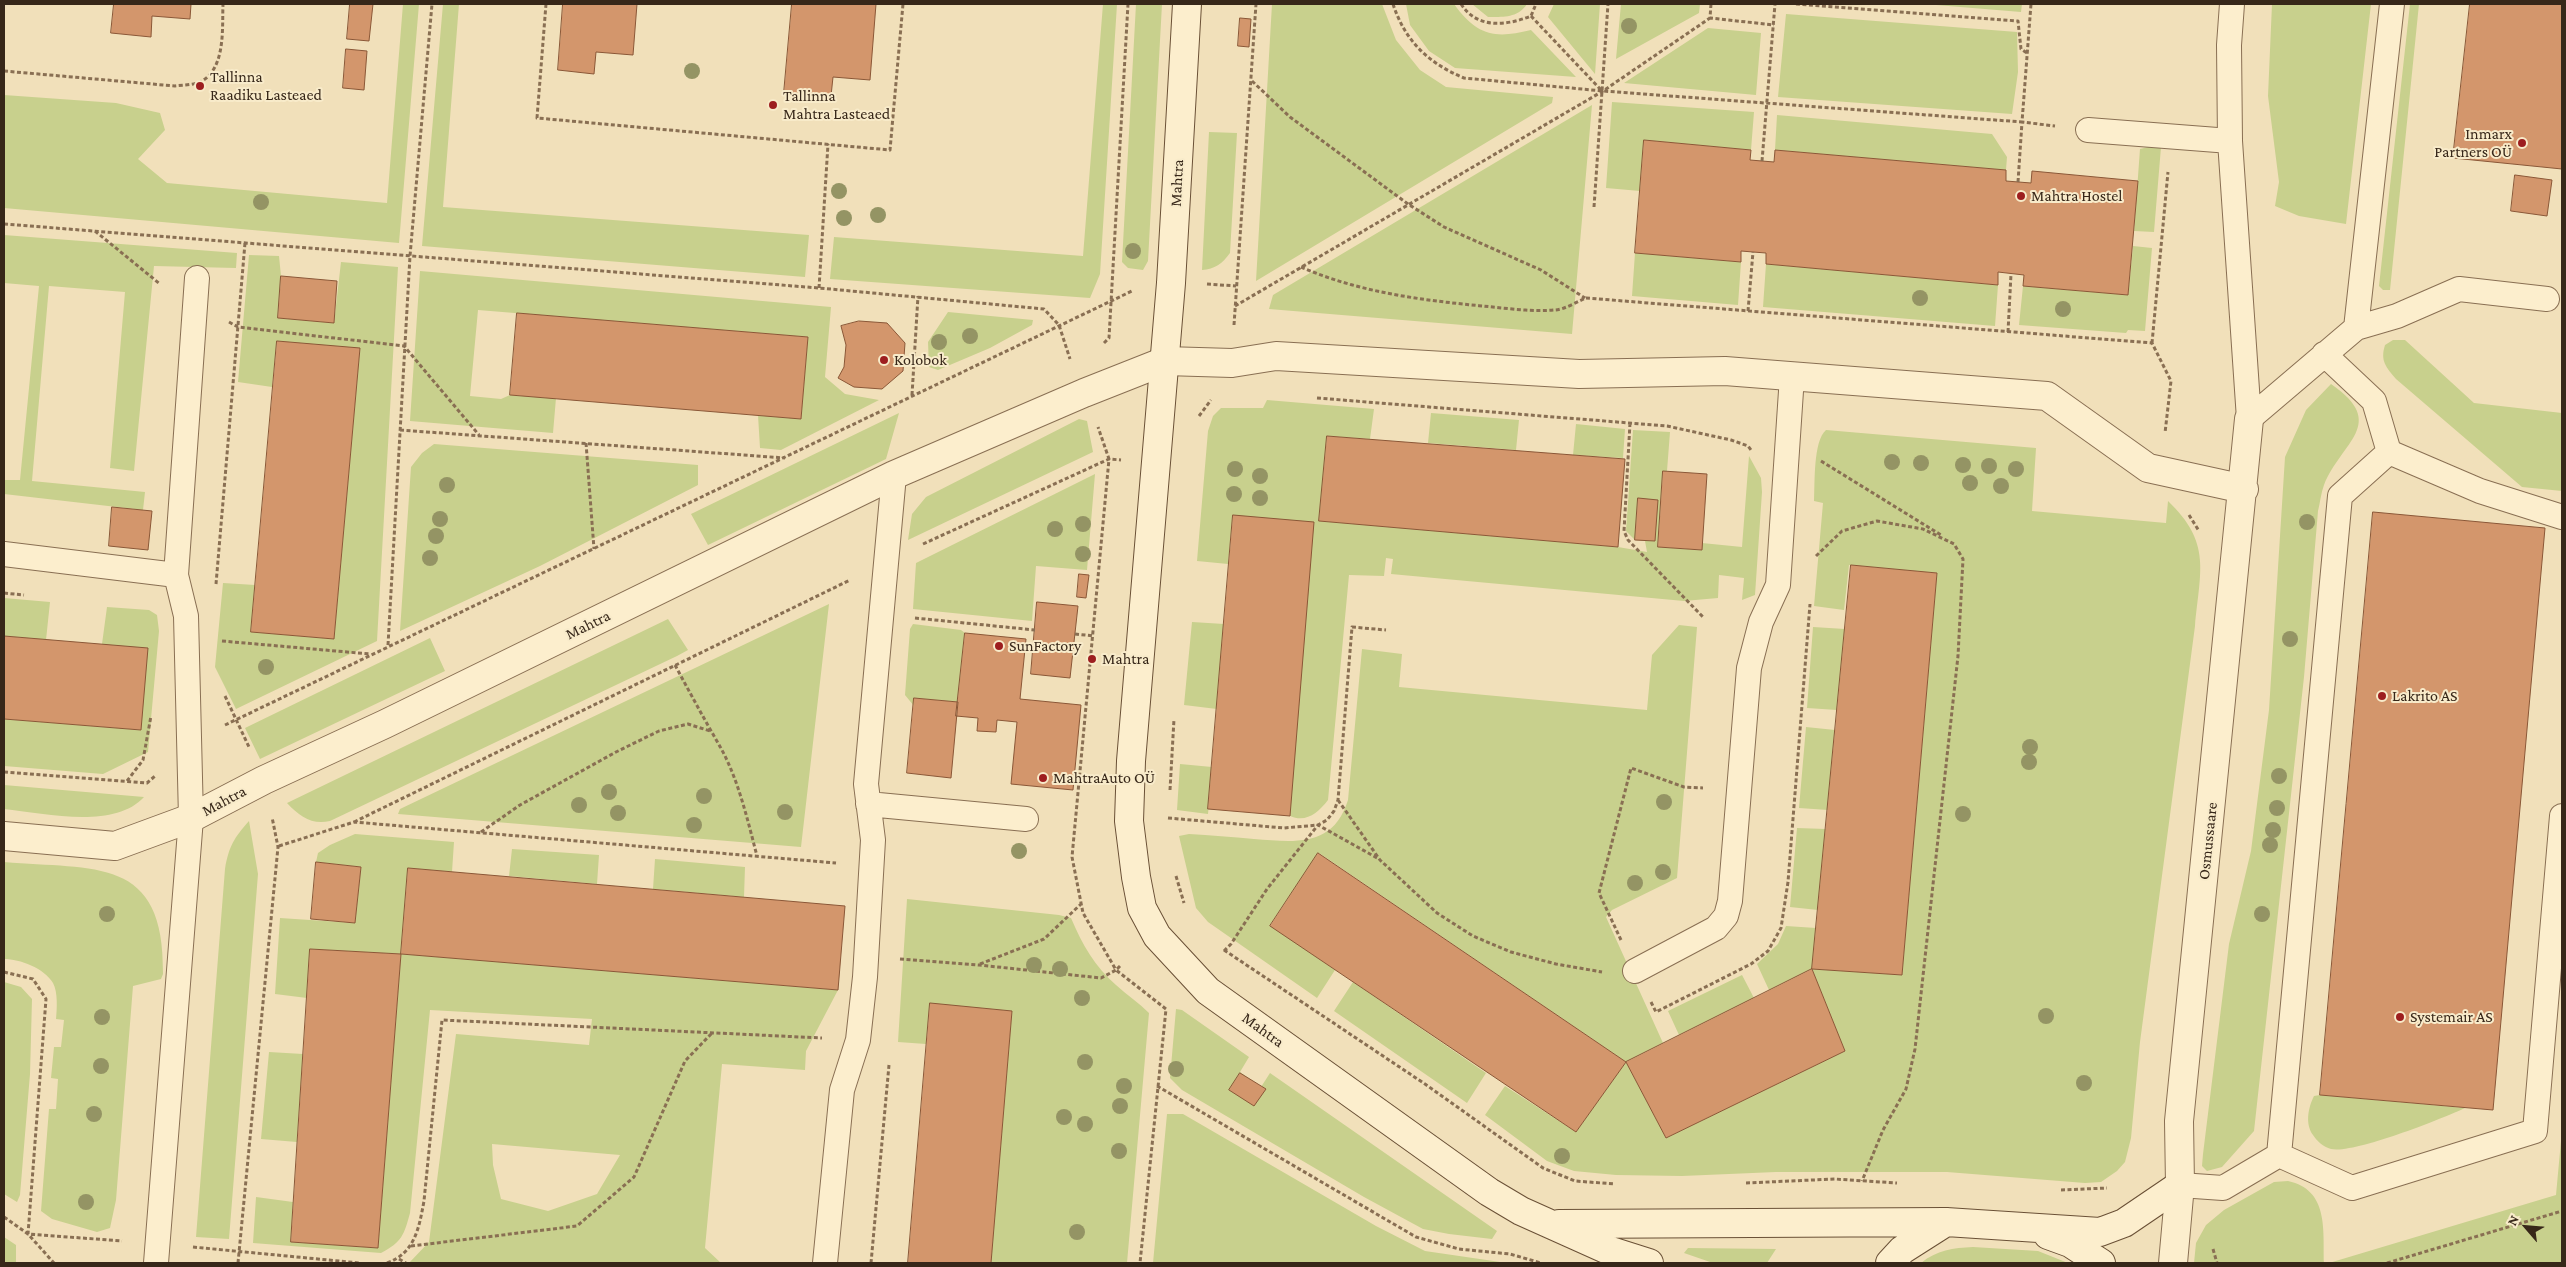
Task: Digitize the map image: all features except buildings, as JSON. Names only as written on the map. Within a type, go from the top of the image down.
[{"type":"street","name":"Mahtra","points":[[1187,4],[1165,361],[1131,762],[1129,821],[1142,908],[1157,936],[1208,991],[1483,1189],[1550,1224],[1602,1257],[1649,1263]]},
{"type":"street","points":[[1165,361],[1232,363],[1276,356],[1579,374],[1725,370],[2046,396],[2148,468],[2244,489]]},
{"type":"street","name":"Mahtra","points":[[4,836],[116,846],[190,818],[264,780],[385,724],[894,475],[1084,393],[1165,361]]},
{"type":"street","name":"Osmussaare","points":[[2173,1263],[2180,1184],[2179,1121],[2250,419]]},
{"type":"street","points":[[1550,1224],[1946,1222],[2100,1232],[2124,1223],[2180,1184]]},
{"type":"street","points":[[1890,1263],[1902,1250],[1946,1222]]},
{"type":"street","points":[[2030,1228],[2070,1243],[2101,1263]]},
{"type":"lane","points":[[2232,4],[2228,45],[2230,141],[2250,419]]},
{"type":"lane","points":[[2356,328],[2392,4]]},
{"type":"lane","points":[[2088,130],[2230,141]]},
{"type":"lane","points":[[157,1254],[190,818],[186,616],[176,575],[197,278]]},
{"type":"lane","points":[[2250,419],[2356,328],[2397,316],[2459,289],[2547,299]]},
{"type":"lane","points":[[2324,354],[2374,400],[2389,452]]},
{"type":"lane","points":[[1635,971],[1716,928],[1726,916],[1730,901],[1749,668],[1761,622],[1778,585],[1792,376]]},
{"type":"lane","points":[[2389,452],[2480,491],[2562,517]]},
{"type":"lane","points":[[2279,1155],[2340,496],[2389,452]]},
{"type":"lane","points":[[825,1263],[842,1090],[858,1040],[865,977],[873,840],[866,784],[894,475]]},
{"type":"lane","points":[[4,554],[176,575]]},
{"type":"lane","points":[[868,804],[1026,819]]},
{"type":"lane","points":[[2279,1155],[2352,1188],[2535,1131],[2562,816]]},
{"type":"lane","points":[[2180,1184],[2223,1188],[2279,1155]]},
{"type":"path","points":[[4,71],[175,86],[202,81],[214,69],[220,54],[224,4]]},
{"type":"path","points":[[388,645],[410,256],[432,4]]},
{"type":"path","points":[[546,4],[537,118],[890,150],[902,4]]},
{"type":"path","points":[[1103,345],[1110,338],[1128,4]]},
{"type":"path","points":[[1234,332],[1256,4]]},
{"type":"path","points":[[1393,4],[1399,24],[1418,51],[1445,70],[1464,78],[1603,91],[2022,122]]},
{"type":"path","points":[[1461,4],[1472,16],[1485,22],[1514,23],[1531,16],[1536,4]]},
{"type":"path","points":[[1594,207],[1608,4]]},
{"type":"path","points":[[1710,18],[1711,4]]},
{"type":"path","points":[[1762,161],[1776,4]]},
{"type":"path","points":[[1796,4],[2018,21],[2021,49],[2027,53]]},
{"type":"path","points":[[2018,182],[2031,4]]},
{"type":"path","points":[[1531,16],[1603,91]]},
{"type":"path","points":[[1235,306],[1603,91],[1710,18],[1774,25]]},
{"type":"path","points":[[1252,81],[1290,117],[1408,204],[1444,227],[1542,270],[1586,298]]},
{"type":"path","points":[[2171,136],[2152,343],[2171,381],[2160,470],[2160,491],[2179,503],[2200,533]]},
{"type":"path","points":[[819,288],[828,144]]},
{"type":"path","points":[[4,224],[918,296],[1044,309],[1059,325],[1071,362]]},
{"type":"path","points":[[1748,311],[1752,252]]},
{"type":"path","points":[[1301,267],[1331,280],[1368,290],[1446,303],[1556,310],[1586,298],[2152,343]]},
{"type":"path","points":[[2008,332],[2011,274]]},
{"type":"path","points":[[1199,283],[1236,286]]},
{"type":"path","points":[[4,772],[147,783],[188,749],[236,718],[785,458],[912,395],[1112,302],[1138,288]]},
{"type":"path","points":[[912,395],[918,296]]},
{"type":"path","points":[[238,327],[404,346],[479,436]]},
{"type":"path","points":[[1069,355],[1078,354]]},
{"type":"path","points":[[1198,423],[1199,414],[1213,398]]},
{"type":"path","points":[[1312,398],[1667,426],[1732,440],[1748,446],[1753,453]]},
{"type":"path","points":[[1096,423],[1110,459],[1072,857],[1083,913],[1116,970],[1166,1010],[1140,1263]]},
{"type":"path","points":[[1630,423],[1624,531],[1628,540],[1704,618]]},
{"type":"path","points":[[1788,426],[1817,458],[1954,544],[1963,559],[1958,656],[1915,1049],[1906,1089],[1883,1130],[1862,1181]]},
{"type":"path","points":[[400,430],[785,458]]},
{"type":"path","points":[[586,443],[594,549]]},
{"type":"path","points":[[278,846],[354,822],[886,562],[1110,459]]},
{"type":"path","points":[[1814,558],[1842,531],[1877,520],[1923,529],[1954,544]]},
{"type":"path","points":[[4,593],[32,595]]},
{"type":"path","points":[[907,617],[1034,630]]},
{"type":"path","points":[[1386,630],[1352,627],[1338,800],[1334,812],[1327,820],[1318,825],[1267,889],[1232,944],[1223,950],[1425,1084],[1544,1168],[1575,1180],[1625,1185]]},
{"type":"path","points":[[1075,634],[1094,636]]},
{"type":"path","points":[[221,641],[370,654]]},
{"type":"path","points":[[675,665],[718,743],[742,800],[757,856]]},
{"type":"path","points":[[1169,799],[1175,710]]},
{"type":"path","points":[[127,781],[143,760],[152,712]]},
{"type":"path","points":[[481,832],[520,806],[616,752],[659,732],[688,724],[710,731]]},
{"type":"path","points":[[1604,903],[1599,893],[1631,768],[1684,787],[1739,791]]},
{"type":"path","points":[[1338,800],[1380,860],[1436,914],[1473,936],[1511,952],[1556,964],[1608,973],[1635,971]]},
{"type":"path","points":[[1168,808],[1169,828]]},
{"type":"path","points":[[1168,818],[1284,828],[1318,825],[1380,860]]},
{"type":"path","points":[[354,822],[843,864]]},
{"type":"path","points":[[1174,866],[1186,913]]},
{"type":"path","points":[[979,965],[1044,939],[1081,904]]},
{"type":"path","points":[[898,959],[979,965],[1101,978],[1120,966]]},
{"type":"path","points":[[4,972],[34,979],[46,999],[28,1234]]},
{"type":"path","points":[[387,1263],[400,1259],[411,1246],[419,1230],[424,1201],[442,1020],[858,1040],[890,1048],[871,1263]]},
{"type":"path","points":[[411,1246],[577,1226],[634,1177],[685,1061],[712,1033]]},
{"type":"path","points":[[1158,1086],[1416,1237],[1459,1249],[1510,1254],[1541,1263]]},
{"type":"path","points":[[1740,1184],[1835,1179],[1900,1183]]},
{"type":"path","points":[[2053,1190],[2117,1187]]},
{"type":"path","points":[[2387,1263],[2562,1211]]},
{"type":"path","points":[[4,1217],[28,1234],[54,1263]]},
{"type":"path","points":[[28,1234],[157,1254],[359,1263]]},
{"type":"path","points":[[400,1259],[406,1263]]},
{"type":"green space","points":[[403,4],[419,4],[399,243],[4,208],[4,95],[116,103],[160,113],[165,130],[138,159],[167,183],[387,203]]},
{"type":"green space","points":[[443,4],[459,4],[443,207],[809,235],[805,277],[422,246]]},
{"type":"green space","points":[[1103,4],[1117,4],[1100,274],[1090,298],[830,279],[834,237],[1083,256]]},
{"type":"green space","points":[[1136,4],[1162,4],[1148,261],[1143,270],[1128,268],[1122,262]]},
{"type":"green space","points":[[1272,4],[1382,4],[1396,40],[1420,70],[1446,87],[1553,97],[1552,103],[1256,281]]},
{"type":"green space","points":[[1406,4],[1454,4],[1462,15],[1479,29],[1497,34],[1531,30],[1576,77],[1455,68],[1429,51],[1410,25]]},
{"type":"green space","points":[[1472,4],[1527,4],[1515,14],[1505,17],[1488,17]]},
{"type":"green space","points":[[1554,4],[1600,4],[1595,74],[1548,17]]},
{"type":"green space","points":[[1621,4],[1700,4],[1699,13],[1616,59]]},
{"type":"green space","points":[[1924,4],[2022,4],[2021,12]]},
{"type":"green space","points":[[2272,4],[2371,4],[2346,224],[2299,216],[2275,206],[2279,182],[2268,96]]},
{"type":"green space","points":[[2410,4],[2419,4],[2390,290],[2383,290],[2379,286]]},
{"type":"green space","points":[[1786,14],[2017,32],[2018,72],[2012,114],[1778,97]]},
{"type":"green space","points":[[1708,28],[1761,33],[1756,95],[1624,83]]},
{"type":"green space","points":[[1612,102],[1754,112],[1751,150],[1644,140],[1640,191],[1606,188]]},
{"type":"green space","points":[[1592,105],[1572,334],[1269,309],[1273,295]]},
{"type":"green space","points":[[1777,115],[1992,134],[2007,157],[2006,170],[1775,150]]},
{"type":"green space","points":[[1209,132],[1237,133],[1230,253],[1218,265],[1202,270]]},
{"type":"green space","points":[[2161,147],[2154,232],[2134,231],[2140,149]]},
{"type":"green space","points":[[4,235],[237,253],[236,268],[154,266],[134,471],[110,468],[125,292],[49,286],[32,481],[145,492],[143,510],[4,494],[4,480],[20,480],[39,286],[4,283]]},
{"type":"green space","points":[[2133,246],[2152,248],[2145,331],[2128,330],[2126,333],[2019,325],[2023,286],[2128,295]]},
{"type":"green space","points":[[1635,253],[1741,262],[1738,305],[1632,296]]},
{"type":"green space","points":[[249,255],[279,256],[281,276],[278,318],[334,323],[341,262],[398,267],[377,641],[236,709],[215,667],[223,583],[255,585],[251,632],[334,639],[360,349],[277,341],[272,387],[238,382]]},
{"type":"green space","points":[[1766,264],[1998,285],[1995,326],[1763,307]]},
{"type":"green space","points":[[420,271],[831,307],[825,377],[845,394],[879,400],[781,450],[760,448],[758,415],[801,419],[808,337],[478,310],[470,396],[501,399],[510,395],[556,398],[553,433],[410,421]]},
{"type":"green space","points":[[948,312],[1033,320],[1032,325],[990,348],[938,370],[929,367],[928,342]]},
{"type":"green space","points":[[2393,340],[2405,340],[2474,403],[2562,413],[2562,491],[2522,487],[2396,379],[2387,367],[2383,355],[2385,345]]},
{"type":"green space","points":[[2331,384],[2348,398],[2357,411],[2359,422],[2356,433],[2324,485],[2318,511],[2304,677],[2254,1131],[2222,1167],[2207,1171],[2202,1166],[2203,1154],[2229,944],[2251,851],[2269,710],[2285,457],[2306,410]]},
{"type":"green space","points":[[1267,400],[1374,409],[1370,439],[1327,436],[1320,521],[1618,547],[1647,552],[1645,541],[1655,541],[1635,540],[1626,531],[1633,430],[1670,432],[1667,471],[1663,472],[1658,547],[1702,550],[1702,543],[1742,547],[1749,456],[1761,478],[1762,492],[1755,595],[1742,600],[1744,578],[1719,575],[1718,598],[1684,601],[1391,574],[1393,559],[1386,558],[1384,576],[1349,575],[1328,800],[1311,816],[1296,818],[1290,816],[1233,515],[1228,564],[1197,561],[1208,431],[1213,416],[1221,408],[1263,408]]},
{"type":"green space","points":[[899,413],[886,459],[708,545],[691,514]]},
{"type":"green space","points":[[1431,413],[1519,420],[1516,450],[1428,443]]},
{"type":"green space","points":[[1079,419],[1087,421],[1093,452],[908,540],[912,514],[926,497]]},
{"type":"green space","points":[[1576,424],[1625,429],[1623,458],[1573,455]]},
{"type":"green space","points":[[1826,430],[2036,448],[2032,511],[2166,523],[2168,501],[2182,516],[2197,545],[2200,559],[2199,589],[2140,1042],[2131,1138],[2125,1162],[2117,1171],[2101,1182],[2085,1183],[1947,1172],[1776,1172],[1682,1176],[1616,1175],[1574,1171],[1547,1161],[1485,1115],[1505,1086],[1576,1132],[1626,1062],[1666,1138],[1845,1051],[1812,969],[1769,990],[1757,964],[1778,944],[1786,926],[1816,928],[1813,969],[1902,975],[1937,573],[1849,565],[1844,610],[1814,606],[1823,503],[1814,501],[1816,463],[1819,443]]},
{"type":"green space","points":[[434,444],[698,465],[698,485],[540,566],[400,631],[411,467],[422,453]]},
{"type":"green space","points":[[1095,474],[1087,570],[1036,566],[1032,621],[913,609],[916,563]]},
{"type":"green space","points":[[4,598],[50,602],[46,640],[4,636]]},
{"type":"green space","points":[[829,604],[801,847],[398,814],[400,809]]},
{"type":"green space","points":[[107,607],[149,610],[157,615],[159,631],[148,752],[103,774],[4,766],[4,719],[141,730],[102,644]]},
{"type":"green space","points":[[668,619],[688,650],[677,656],[330,821],[318,822],[307,819],[287,803]]},
{"type":"green space","points":[[1192,622],[1224,624],[1217,709],[1184,705]]},
{"type":"green space","points":[[913,624],[961,630],[965,633],[958,702],[914,698],[914,706],[905,695],[910,629]]},
{"type":"green space","points":[[1679,625],[1697,627],[1677,878],[1612,910],[1606,917],[1663,1043],[1626,1062],[1319,853],[1270,925],[1335,970],[1317,998],[1208,922],[1196,908],[1179,836],[1189,834],[1298,841],[1311,839],[1333,827],[1341,816],[1348,800],[1362,649],[1402,654],[1399,687],[1647,710],[1652,655]]},
{"type":"green space","points":[[1813,627],[1845,629],[1837,710],[1807,708]]},
{"type":"green space","points":[[430,638],[445,671],[260,759],[245,728]]},
{"type":"green space","points":[[1806,727],[1835,730],[1828,810],[1799,808]]},
{"type":"green space","points":[[1180,764],[1212,767],[1208,814],[1177,810]]},
{"type":"green space","points":[[4,785],[144,797],[131,807],[115,813],[78,817],[58,816],[4,809]]},
{"type":"green space","points":[[249,821],[258,874],[229,1239],[196,1237],[225,869],[228,854],[233,843],[239,832]]},
{"type":"green space","points":[[1797,828],[1826,829],[1818,910],[1790,907]]},
{"type":"green space","points":[[355,834],[454,842],[452,872],[408,868],[401,954],[310,949],[307,998],[275,994],[280,918],[355,923],[361,867],[316,862],[318,853],[330,845]]},
{"type":"green space","points":[[512,849],[599,855],[597,884],[509,876]]},
{"type":"green space","points":[[655,859],[745,867],[744,897],[653,889]]},
{"type":"green space","points":[[4,862],[68,866],[118,876],[138,888],[152,907],[160,935],[163,974],[161,979],[133,986],[116,1200],[110,1228],[97,1232],[52,1219],[41,1211],[49,1109],[56,1109],[58,1079],[51,1078],[54,1047],[61,1047],[64,1020],[56,1019],[56,991],[49,978],[31,965],[4,959]]},
{"type":"green space","points":[[907,899],[1059,915],[1071,918],[1095,963],[1108,978],[1149,1013],[1127,1263],[991,1263],[1012,1011],[930,1004],[926,1044],[898,1042]]},
{"type":"green space","points":[[401,954],[838,990],[806,1051],[805,1070],[722,1064],[705,1248],[721,1263],[409,1263],[429,1242],[456,1034],[589,1045],[592,1019],[430,1010],[410,1213],[404,1232],[398,1241],[381,1253],[253,1243],[256,1197],[293,1202],[291,1242],[378,1248]],"holes":[[[492,1144],[620,1155],[597,1194],[548,1211],[501,1199],[493,1165]]]},
{"type":"green space","points":[[1742,975],[1754,998],[1679,1035],[1668,1011]]},
{"type":"green space","points":[[4,982],[21,987],[32,999],[30,1074],[20,1195],[17,1202],[4,1194]]},
{"type":"green space","points":[[1353,982],[1486,1073],[1467,1103],[1334,1011]]},
{"type":"green space","points":[[1176,1009],[1182,1010],[1249,1057],[1240,1072],[1261,1087],[1270,1073],[1497,1231],[1492,1239],[1423,1229],[1364,1197],[1182,1090],[1170,1078]]},
{"type":"green space","points":[[269,1052],[303,1054],[297,1142],[261,1139]]},
{"type":"green space","points":[[2314,1096],[2465,1108],[2377,1141],[2342,1149],[2331,1149],[2318,1142],[2310,1131],[2309,1111]]},
{"type":"green space","points":[[1167,1114],[1183,1114],[1376,1226],[1425,1251],[1507,1263],[1153,1263]]},
{"type":"green space","points":[[2562,1130],[2562,1263],[2329,1263],[2556,1195]]},
{"type":"green space","points":[[2288,1181],[2301,1186],[2311,1193],[2317,1202],[2323,1225],[2324,1263],[2194,1263],[2196,1243],[2206,1225],[2224,1210],[2274,1182]]},
{"type":"green space","points":[[4,1237],[16,1245],[16,1263],[4,1263]]},
{"type":"green space","points":[[1973,1247],[2038,1251],[2068,1263],[1921,1263],[1945,1250]]},
{"type":"green space","points":[[1688,1248],[1776,1249],[1767,1263],[1713,1263],[1684,1253]]},
{"type":"place","name":"Tallinna Raadiku Lasteaed","points":[[200,86]]},
{"type":"place","name":"Tallinna Mahtra Lasteaed","points":[[773,105]]},
{"type":"place","name":"Inmarx Partners OÜ","points":[[2522,143]]},
{"type":"place","name":"Mahtra Hostel","points":[[2021,196]]},
{"type":"place","name":"Kolobok","points":[[884,360]]},
{"type":"place","name":"SunFactory","points":[[999,646]]},
{"type":"place","name":"Mahtra","points":[[1092,659]]},
{"type":"place","name":"Lakrito AS","points":[[2382,696]]},
{"type":"place","name":"MahtraAuto OÜ","points":[[1043,778]]},
{"type":"place","name":"Systemair AS","points":[[2400,1017]]}]
